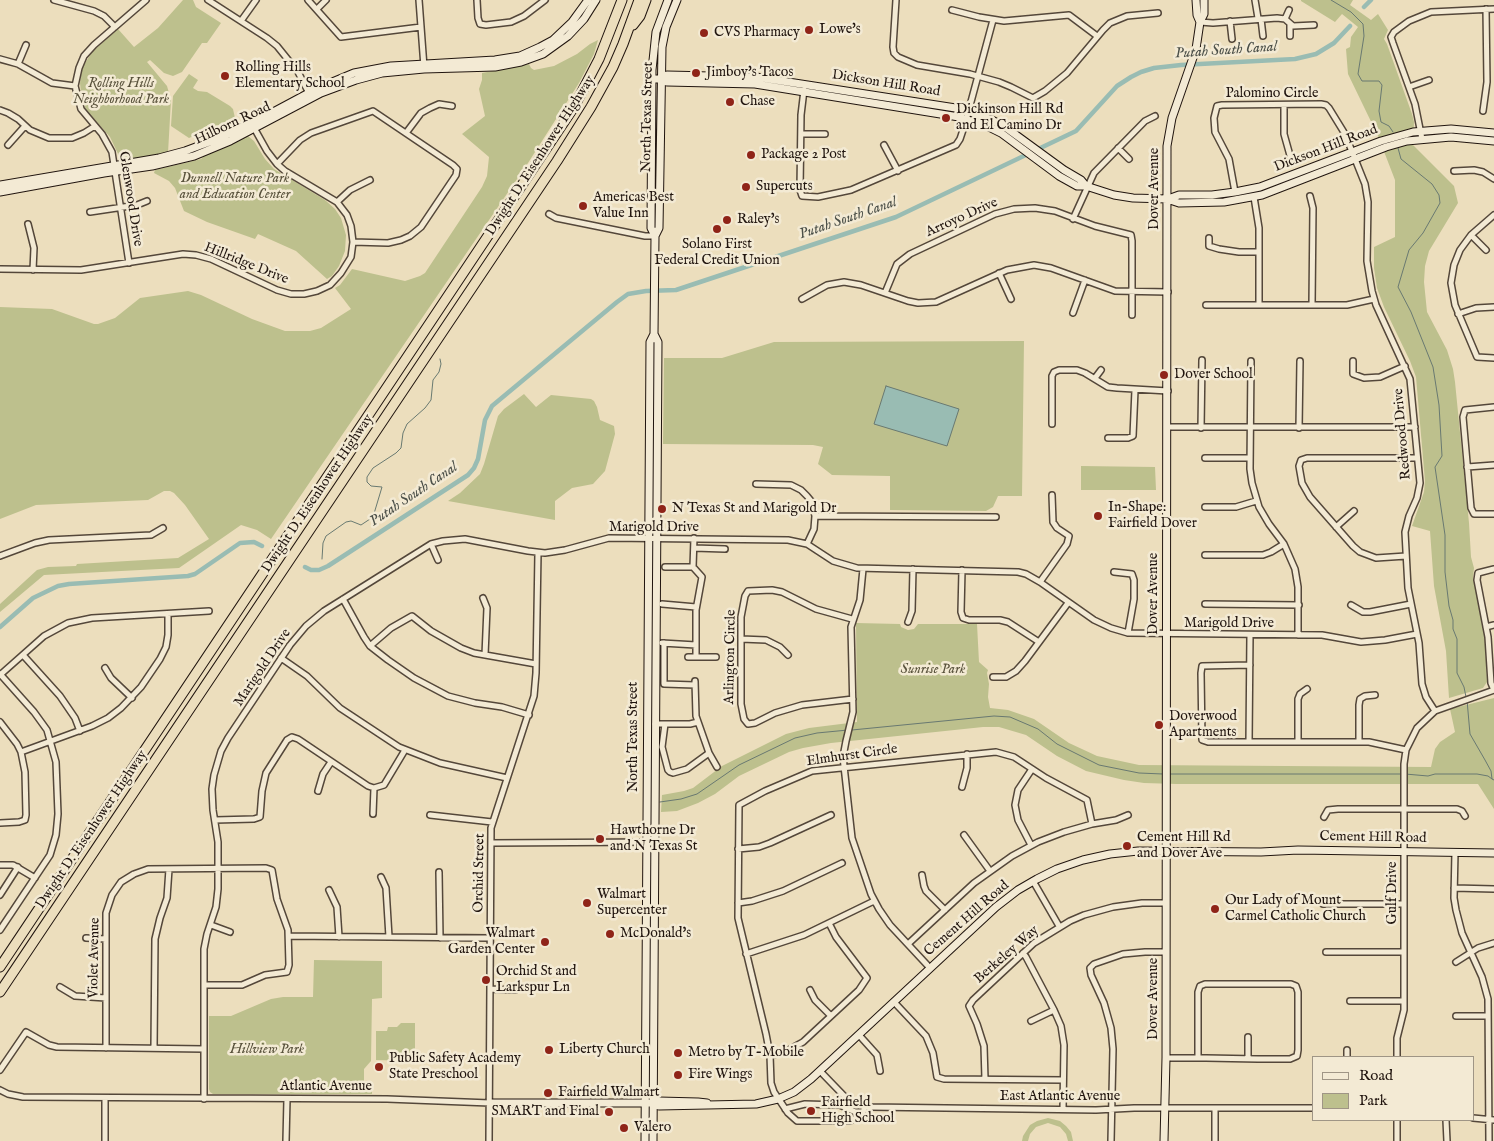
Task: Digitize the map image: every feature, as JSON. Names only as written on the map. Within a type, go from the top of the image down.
[{"type":"highway","name":"Dwight D. Eisenhower Highway","points":[[0,967],[574,107],[608,40],[622,0]]},
{"type":"highway","name":"Dwight D. Eisenhower Highway","points":[[0,992],[557,161],[591,107],[613,67],[639,0]]},
{"type":"highway","points":[[627,33],[640,16],[646,0]]},
{"type":"main road","name":"Hilborn Road","points":[[0,192],[115,169],[185,151],[253,126],[310,95],[382,73],[500,59],[531,51],[553,40],[578,15],[588,0]]},
{"type":"main road","name":"Hilborn Road","points":[[424,67],[495,67],[534,58],[556,46],[568,36],[584,19],[596,0]]},
{"type":"main road","name":"North Texas Street","points":[[655,236],[651,228],[654,39],[668,0]]},
{"type":"main road","name":"North Texas Street","points":[[653,1141],[649,1103],[646,842],[650,342],[654,334],[655,236],[659,228],[662,41],[668,19],[677,0]]},
{"type":"main road","name":"Dover Avenue","points":[[1196,0],[1197,15],[1200,22]]},
{"type":"main road","name":"Dover Avenue","points":[[1164,1141],[1166,1058],[1168,136],[1198,39],[1200,22],[1204,14],[1204,0]]},
{"type":"main road","name":"Dickson Hill Road","points":[[652,79],[661,79],[667,82],[745,83],[804,88],[968,115],[1005,127],[1064,170],[1081,180],[1086,186]]},
{"type":"main road","name":"Dickson Hill Road","points":[[968,115],[1001,133],[1059,176],[1077,186],[1086,186],[1114,195],[1132,198],[1168,199],[1179,203],[1213,202],[1254,197],[1284,188],[1355,155]]},
{"type":"main road","name":"Dickson Hill Road","points":[[1168,199],[1179,195],[1235,192],[1272,183],[1355,155],[1398,144],[1421,135],[1463,129],[1494,133]]},
{"type":"main road","name":"Dickson Hill Road","points":[[1421,135],[1494,141]]},
{"type":"main road","name":"Hilborn Road","points":[[0,185],[115,169]]},
{"type":"main road","name":"North Texas Street","points":[[645,1141],[649,1103],[654,842],[658,342],[654,334]]},
{"type":"main road","name":"Cement Hill Road","points":[[649,1103],[659,1106],[756,1104],[778,1099],[803,1086],[996,907],[1033,881],[1070,864],[1097,856],[1138,851],[1494,853]]},
{"type":"main road","name":"Atlantic Avenue","points":[[490,1103],[649,1103]]},
{"type":"street","points":[[54,0],[94,11],[104,16],[115,28]]},
{"type":"street","points":[[0,59],[18,64],[52,83],[75,86],[84,56],[94,44],[146,0]]},
{"type":"street","points":[[208,0],[277,46],[298,72],[310,95]]},
{"type":"street","points":[[241,22],[256,0]]},
{"type":"street","points":[[308,0],[341,37],[421,27]]},
{"type":"street","points":[[317,9],[326,0]]},
{"type":"street","points":[[419,0],[424,67]]},
{"type":"street","points":[[477,0],[480,24],[486,25],[498,25],[517,19],[534,10],[545,0]]},
{"type":"street","points":[[896,0],[894,53],[907,62],[917,65],[978,77],[1011,86],[1033,98],[1067,74],[1097,36],[1110,23],[1134,15],[1158,13]]},
{"type":"street","points":[[1255,0],[1263,36]]},
{"type":"street","points":[[1483,111],[1487,87],[1486,9]]},
{"type":"street","points":[[1421,135],[1415,104],[1391,37],[1394,32],[1409,21],[1431,12],[1494,9]]},
{"type":"street","points":[[952,10],[993,20],[1016,21],[1069,15],[1097,36]]},
{"type":"street","points":[[1285,19],[1289,10]]},
{"type":"street","points":[[1200,22],[1277,18],[1285,19],[1296,27],[1314,25]]},
{"type":"street","points":[[804,88],[801,134],[800,190],[802,196],[818,197],[840,193],[898,171],[956,145],[968,115],[993,20]]},
{"type":"street","points":[[1230,21],[1232,39]]},
{"type":"street","points":[[1290,24],[1290,36]]},
{"type":"street","points":[[18,64],[26,45]]},
{"type":"street","points":[[1409,87],[1429,80]]},
{"type":"street","name":"Glenwood Drive","points":[[75,86],[81,109],[107,141],[112,152],[129,263]]},
{"type":"street","points":[[406,132],[421,114],[430,108],[439,104],[452,106]]},
{"type":"street","points":[[1284,105],[1284,134],[1291,160]]},
{"type":"street","name":"Palomino Circle","points":[[1235,192],[1229,158],[1215,132],[1214,118],[1216,106],[1326,105],[1341,124],[1355,155]]},
{"type":"street","points":[[0,110],[13,116],[39,134],[58,139],[72,138],[95,126]]},
{"type":"street","points":[[253,126],[267,151],[277,164],[285,171],[337,202],[347,215],[351,226],[353,242],[388,243],[410,236],[421,227],[456,175],[457,169],[373,111],[311,133],[300,140],[277,164]]},
{"type":"street","points":[[1073,219],[1086,186],[1094,173],[1145,121],[1155,116]]},
{"type":"street","points":[[8,145],[25,126]]},
{"type":"street","points":[[801,134],[825,134]]},
{"type":"street","points":[[884,144],[898,171]]},
{"type":"street","points":[[1118,148],[1129,159]]},
{"type":"street","name":"Redwood Drive","points":[[1355,155],[1363,174],[1367,193],[1367,261],[1374,299],[1410,379],[1419,490],[1407,524],[1405,537],[1408,588],[1417,634],[1423,691],[1435,711]]},
{"type":"street","points":[[1454,171],[1474,170],[1483,172],[1494,179]]},
{"type":"street","points":[[337,202],[350,190],[370,180]]},
{"type":"street","points":[[1310,196],[1313,208],[1312,305]]},
{"type":"street","points":[[1254,197],[1259,220],[1259,305]]},
{"type":"street","points":[[90,212],[147,202]]},
{"type":"street","name":"Arroyo Drive","points":[[885,293],[893,270],[903,259],[995,214],[1014,209],[1035,208],[1055,212],[1100,228],[1131,235],[1132,292]]},
{"type":"street","points":[[549,214],[556,218],[644,236],[655,236]]},
{"type":"street","points":[[1494,216],[1471,235],[1460,250],[1452,273],[1452,294],[1458,314],[1477,356],[1494,358]]},
{"type":"street","points":[[28,224],[34,248],[33,270]]},
{"type":"street","points":[[1471,235],[1486,250]]},
{"type":"street","points":[[1209,238],[1209,246],[1219,249],[1259,252]]},
{"type":"street","name":"Hillridge Drive","points":[[0,269],[81,270],[183,254],[196,254],[211,259],[277,290],[291,294],[304,294],[317,291],[336,280],[350,257],[353,242]]},
{"type":"street","points":[[802,299],[819,288],[835,282],[853,282],[918,303],[936,302],[999,273],[1017,267],[1034,265],[1051,268],[1115,291],[1168,292]]},
{"type":"street","points":[[999,273],[1011,300]]},
{"type":"street","points":[[1072,313],[1085,280]]},
{"type":"street","points":[[1132,292],[1132,315]]},
{"type":"street","points":[[1206,305],[1347,305],[1374,299]]},
{"type":"street","points":[[1458,314],[1476,308],[1494,307]]},
{"type":"street","points":[[1202,360],[1202,428]]},
{"type":"street","points":[[1251,360],[1250,475],[1256,501],[1269,524],[1284,544],[1295,569],[1299,605],[1298,635]]},
{"type":"street","points":[[1299,428],[1300,361]]},
{"type":"street","points":[[1353,361],[1353,374],[1364,378],[1380,377],[1405,366]]},
{"type":"street","points":[[1052,424],[1052,376],[1054,372],[1059,370],[1077,370],[1096,378],[1108,386],[1135,390],[1168,391]]},
{"type":"street","points":[[1096,378],[1101,370]]},
{"type":"street","points":[[1108,438],[1128,438],[1133,436],[1135,390]]},
{"type":"street","points":[[1494,407],[1465,410],[1463,417],[1471,508],[1474,514],[1494,514]]},
{"type":"street","points":[[1167,428],[1414,427]]},
{"type":"street","points":[[1205,458],[1250,458]]},
{"type":"street","points":[[1406,556],[1376,558],[1368,556],[1353,546],[1304,489],[1299,470],[1301,460],[1307,458],[1417,458]]},
{"type":"street","points":[[1467,467],[1494,465]]},
{"type":"street","points":[[756,484],[791,485],[800,490],[812,502],[816,516],[814,529],[807,544]]},
{"type":"street","points":[[1040,582],[1067,544],[1069,536],[1057,528],[1053,522],[1052,495]]},
{"type":"street","points":[[1205,506],[1236,507],[1256,501]]},
{"type":"street","points":[[1336,527],[1354,511]]},
{"type":"street","points":[[816,516],[996,517]]},
{"type":"street","points":[[0,556],[49,540],[151,535],[163,528]]},
{"type":"street","name":"Marigold Drive","points":[[204,1099],[205,942],[218,899],[218,842],[212,789],[221,751],[281,658],[306,626],[324,611],[431,544],[443,541],[465,540],[538,552],[565,550],[609,538],[788,540],[807,544],[842,565],[863,569],[962,570],[1026,574],[1102,625],[1128,633],[1322,635],[1373,642],[1417,634]]},
{"type":"street","points":[[694,538],[693,567],[702,577],[696,607],[696,657]]},
{"type":"street","points":[[431,544],[438,560]]},
{"type":"street","points":[[1206,555],[1263,555],[1284,544]]},
{"type":"street","points":[[694,548],[725,549]]},
{"type":"street","name":"Orchid Street","points":[[489,1141],[492,822],[529,715],[536,686],[538,552]]},
{"type":"street","points":[[665,567],[693,567]]},
{"type":"street","points":[[863,569],[860,600],[852,619],[850,638],[853,699],[844,766],[852,838],[874,901],[884,918],[930,968]]},
{"type":"street","points":[[1494,569],[1478,573],[1477,580],[1486,627],[1491,683],[1494,690]]},
{"type":"street","points":[[908,622],[912,612],[913,570]]},
{"type":"street","points":[[962,570],[961,612],[963,618],[1008,622],[1039,642]]},
{"type":"street","points":[[1114,572],[1132,574],[1134,580],[1134,599],[1128,633]]},
{"type":"street","name":"Arlington Circle","points":[[852,619],[816,609],[782,592],[772,590],[748,591],[742,607],[741,704],[744,719],[748,724],[802,705],[853,699]]},
{"type":"street","points":[[483,598],[486,608],[485,655]]},
{"type":"street","points":[[343,599],[370,646],[388,660],[437,691],[460,700],[529,715]]},
{"type":"street","points":[[993,677],[1011,675],[1025,661],[1068,603]]},
{"type":"street","points":[[662,604],[696,607]]},
{"type":"street","points":[[1205,604],[1299,605]]},
{"type":"street","points":[[1351,605],[1363,612],[1370,612],[1411,604]]},
{"type":"street","points":[[0,930],[50,855],[58,825],[56,762],[51,741],[40,719],[0,675],[44,636],[56,628],[80,620],[209,611]]},
{"type":"street","points":[[21,752],[80,731],[108,718],[132,698],[160,659],[166,647],[168,614]]},
{"type":"street","points":[[370,646],[391,628],[412,616],[448,642],[460,648],[485,655],[536,664]]},
{"type":"street","points":[[1486,627],[1494,625]]},
{"type":"street","points":[[1249,742],[1250,635]]},
{"type":"street","points":[[741,639],[766,640],[780,647],[788,655]]},
{"type":"street","points":[[656,642],[696,645]]},
{"type":"street","points":[[664,643],[664,684],[695,683],[695,713],[716,767]]},
{"type":"street","points":[[23,654],[60,696],[75,718],[80,731]]},
{"type":"street","points":[[688,657],[716,657]]},
{"type":"street","points":[[281,658],[307,676],[340,708],[405,750],[440,763],[507,778]]},
{"type":"street","points":[[1250,665],[1202,666],[1200,732],[1202,740],[1208,742],[1374,742],[1406,750]]},
{"type":"street","points":[[106,668],[111,678],[132,698]]},
{"type":"street","points":[[1298,742],[1298,700],[1300,694],[1306,689]]},
{"type":"street","name":"Gulf Drive","points":[[1397,1056],[1397,1038],[1403,1017],[1404,770],[1406,750],[1414,731],[1435,711],[1494,690]]},
{"type":"street","points":[[1358,742],[1360,699],[1365,696],[1375,695]]},
{"type":"street","points":[[0,722],[17,744],[21,752],[25,772],[25,820],[0,823]]},
{"type":"street","points":[[655,724],[690,724],[698,722]]},
{"type":"street","points":[[665,724],[662,747],[670,772],[673,773],[687,769],[709,753]]},
{"type":"street","points":[[215,820],[254,819],[260,817],[266,773],[286,740],[292,737],[374,788],[384,785],[405,750]]},
{"type":"street","name":"Elmhurst Circle","points":[[786,1111],[771,1083],[770,1055],[766,1034],[739,927],[739,805],[801,774],[821,769],[987,751],[1014,756],[1032,769],[1087,800],[1092,824]]},
{"type":"street","points":[[962,787],[968,768],[967,754]]},
{"type":"street","points":[[318,792],[323,774],[331,762]]},
{"type":"street","points":[[1030,845],[1018,820],[1015,805],[1018,790],[1032,769]]},
{"type":"street","points":[[373,814],[374,788]]},
{"type":"street","points":[[1324,817],[1328,810],[1338,809],[1456,809],[1462,811],[1465,816]]},
{"type":"street","points":[[430,815],[492,822]]},
{"type":"street","points":[[738,849],[759,847],[770,843],[831,815]]},
{"type":"street","points":[[908,944],[990,871],[1030,845],[1064,832],[1116,820],[1128,815]]},
{"type":"street","points":[[964,835],[990,871]]},
{"type":"street","points":[[491,843],[654,842]]},
{"type":"street","points":[[1455,852],[1454,888],[1458,922],[1484,984],[1488,1016],[1491,1120],[1489,1141]]},
{"type":"street","points":[[738,903],[752,901],[783,891],[842,863]]},
{"type":"street","points":[[0,865],[8,864],[36,878]]},
{"type":"street","points":[[0,895],[18,868]]},
{"type":"street","name":"Violet Avenue","points":[[106,1048],[106,939],[108,906],[112,895],[121,882],[141,871],[266,868],[272,870],[277,899],[287,923],[289,936]]},
{"type":"street","points":[[154,1048],[155,939],[167,898],[169,869]]},
{"type":"street","points":[[438,872],[440,938]]},
{"type":"street","points":[[922,875],[926,891],[945,910]]},
{"type":"street","points":[[381,877],[386,888],[389,937]]},
{"type":"street","points":[[1033,881],[1059,926]]},
{"type":"street","points":[[1454,888],[1494,888]]},
{"type":"street","points":[[329,890],[337,907],[339,936]]},
{"type":"street","points":[[746,954],[793,940],[874,901]]},
{"type":"street","name":"Berkeley Way","points":[[985,1079],[984,1046],[969,1006],[1023,953],[1059,926],[1084,915],[1113,906],[1166,903]]},
{"type":"street","points":[[1323,904],[1404,904]]},
{"type":"street","points":[[770,1055],[783,1053],[797,1047],[859,990],[867,978],[836,937],[829,923]]},
{"type":"street","points":[[211,925],[230,932]]},
{"type":"street","points":[[204,985],[242,984],[265,976],[287,972],[289,965],[289,936],[490,938]]},
{"type":"street","points":[[86,938],[106,939]]},
{"type":"street","points":[[1456,962],[1478,948],[1494,943]]},
{"type":"street","points":[[1111,1141],[1111,1028],[1104,1003],[1091,975],[1090,968],[1094,964],[1123,954],[1166,952]]},
{"type":"street","points":[[1326,952],[1404,952]]},
{"type":"street","points":[[1023,953],[1054,1010],[1063,1035],[1063,1109]]},
{"type":"street","points":[[1166,1058],[1290,1059],[1297,1056],[1298,992],[1296,986],[1290,984],[1205,984],[1200,986],[1198,992],[1198,1058]]},
{"type":"street","points":[[60,987],[75,996],[106,998]]},
{"type":"street","points":[[490,989],[515,990]]},
{"type":"street","points":[[810,990],[815,1000],[831,1016]]},
{"type":"street","points":[[1350,1001],[1403,1001]]},
{"type":"street","points":[[894,1002],[926,1036],[933,1053],[937,1077],[944,1079],[1064,1080]]},
{"type":"street","points":[[1032,1021],[1054,1010]]},
{"type":"street","points":[[1456,1016],[1488,1016]]},
{"type":"street","points":[[0,1070],[26,1032],[48,1045],[57,1047],[204,1049]]},
{"type":"street","points":[[859,1035],[877,1055],[880,1072]]},
{"type":"street","points":[[1248,1037],[1248,1059]]},
{"type":"street","points":[[1347,1050],[1347,1056]]},
{"type":"street","name":"East Atlantic Avenue","points":[[820,1071],[847,1098],[865,1107],[1063,1109],[1312,1108]]},
{"type":"street","name":"Atlantic Avenue","points":[[0,1090],[23,1097],[437,1100],[490,1103]]},
{"type":"street","points":[[105,1098],[105,1141]]},
{"type":"street","points":[[286,1141],[287,1099]]},
{"type":"street","points":[[862,1115],[840,1105],[805,1104],[786,1111],[797,1121],[850,1121],[862,1115],[865,1107]]},
{"type":"street","points":[[1215,1108],[1215,1141]]},
{"type":"street","points":[[1474,1118],[1491,1120]]},
{"type":"street","points":[[1397,1121],[1397,1141]]},
{"type":"street","points":[[1446,1121],[1447,1141]]},
{"type":"green space","name":"Rolling Hills Neighborhood Park","points":[[183,0],[193,0],[196,7],[221,23],[207,43],[202,43],[182,72],[173,76],[164,73],[150,60],[147,62],[167,86],[171,100],[168,153],[121,160],[110,137],[87,111],[82,102],[80,83],[82,68],[92,52],[118,29],[134,47],[158,28]]},
{"type":"green space","points":[[1301,0],[1353,0],[1350,5],[1371,20],[1378,14],[1388,30],[1384,39],[1412,114],[1414,122],[1413,145],[1454,186],[1458,203],[1429,251],[1425,266],[1424,282],[1427,312],[1447,350],[1453,369],[1471,557],[1474,568],[1473,577],[1485,638],[1487,682],[1483,688],[1449,698],[1446,651],[1434,586],[1430,531],[1412,526],[1424,492],[1425,481],[1416,377],[1384,307],[1377,288],[1374,268],[1374,247],[1395,237],[1395,180],[1378,136],[1348,74],[1346,49],[1350,47],[1351,37],[1358,27],[1342,14],[1335,22]]},
{"type":"green space","points":[[598,40],[594,54],[579,83],[528,163],[271,539],[257,530],[241,525],[179,568],[44,575],[0,612],[0,604],[37,570],[48,567],[76,566],[77,564],[178,558],[209,539],[185,505],[170,491],[164,491],[148,500],[36,505],[0,519],[0,307],[52,309],[98,324],[115,318],[140,298],[188,291],[285,331],[310,331],[321,328],[351,309],[335,288],[340,285],[352,269],[405,281],[425,273],[482,187],[487,176],[489,157],[462,134],[485,116],[479,89],[482,73],[529,64],[534,70],[554,66]]},
{"type":"green space","points":[[189,74],[198,80],[193,88],[198,91],[207,92],[230,106],[233,109],[235,118],[189,138],[171,126],[173,96]]},
{"type":"green space","name":"Dunnell Nature Park and Education Center","points":[[248,136],[254,141],[265,159],[274,169],[325,200],[341,218],[346,235],[345,251],[339,266],[332,276],[327,279],[296,251],[258,234],[255,239],[207,222],[184,211],[175,188],[169,181],[154,173],[155,170],[201,159],[205,155]]},
{"type":"green space","points":[[1024,341],[1022,496],[998,496],[993,507],[986,511],[890,510],[890,476],[832,475],[818,464],[823,447],[813,445],[663,444],[664,358],[722,358],[774,342]]},
{"type":"green space","points":[[524,394],[536,407],[551,395],[591,399],[594,401],[600,420],[614,426],[615,434],[605,471],[593,484],[572,488],[555,501],[555,520],[448,501],[460,493],[480,474],[498,416]]},
{"type":"green space","points":[[1081,466],[1155,467],[1156,490],[1081,490]]},
{"type":"green space","name":"Sunrise Park","points":[[856,623],[900,624],[901,627],[908,630],[914,629],[918,624],[977,624],[979,662],[988,670],[990,708],[1008,710],[1034,719],[1069,743],[1097,756],[1139,765],[1431,767],[1435,749],[1440,742],[1455,732],[1450,709],[1494,698],[1494,809],[1478,784],[1176,784],[1124,780],[1086,771],[1057,756],[1026,735],[999,727],[983,727],[831,743],[803,748],[789,752],[739,776],[715,794],[698,803],[677,811],[661,812],[662,795],[693,788],[722,766],[786,734],[809,728],[857,722]]},
{"type":"green space","name":"Hillview Park","points":[[314,960],[382,961],[382,998],[372,999],[371,1061],[364,1069],[364,1085],[372,1086],[372,1094],[213,1094],[210,1092],[209,1016],[231,1016],[271,999],[313,997]]},
{"type":"green space","points":[[401,1023],[415,1023],[415,1061],[376,1060],[376,1031],[387,1031],[388,1027],[397,1027]]},
{"type":"green space","points":[[1048,1118],[1060,1121],[1066,1126],[1071,1132],[1073,1141],[1068,1141],[1066,1134],[1060,1127],[1048,1123],[1036,1127],[1030,1134],[1028,1141],[1022,1141],[1030,1125]]},
{"type":"water","points":[[886,386],[959,409],[947,446],[874,424]]},
{"type":"waterway","points":[[1331,0],[1351,12],[1363,24],[1364,36],[1358,74],[1362,81],[1379,81],[1382,85],[1379,111],[1381,122],[1389,126],[1393,132]]},
{"type":"waterway","name":"Putah South Canal","points":[[1364,7],[1371,0]]},
{"type":"waterway","name":"Putah South Canal","points":[[305,567],[311,570],[319,570],[328,566],[468,475],[478,459],[485,420],[492,406],[628,294],[676,290],[896,217],[1076,131],[1117,86],[1141,72],[1154,68],[1181,65],[1295,59],[1316,54],[1334,43],[1350,26]]},
{"type":"waterway","points":[[1398,148],[1401,159],[1432,184],[1439,195],[1440,203],[1423,233],[1409,250],[1398,287],[1411,312],[1433,367],[1439,405],[1442,456],[1435,467],[1445,535],[1445,572],[1453,629],[1457,639],[1457,673],[1464,687],[1466,697]]},
{"type":"waterway","points":[[322,559],[323,543],[326,536],[346,522],[351,521],[361,525],[373,517],[382,487],[371,486],[367,482],[367,477],[373,468],[401,448],[403,433],[407,424],[431,400],[433,380],[439,372],[440,359]]},
{"type":"waterway","name":"Putah South Canal","points":[[0,627],[33,598],[58,586],[188,576],[195,574],[240,543],[254,542],[262,546]]},
{"type":"waterway","points":[[1467,700],[1470,734],[1491,771],[1492,779],[1494,780]]},
{"type":"waterway","points":[[852,730],[994,716],[1010,717],[1038,729],[1057,744],[1099,765],[1139,773],[1163,774]]},
{"type":"waterway","points":[[660,802],[681,799],[697,794],[739,765],[795,738],[817,733],[848,730]]},
{"type":"waterway","points":[[1170,774],[1401,774]]},
{"type":"waterway","points":[[1405,774],[1428,776],[1435,774],[1477,774],[1488,776],[1492,779]]},
{"type":"place","name":"Lowe's","points":[[809,30]]},
{"type":"place","name":"CVS Pharmacy","points":[[704,33]]},
{"type":"place","name":"Jimboy's Tacos","points":[[696,73]]},
{"type":"place","name":"Rolling Hills Elementary School","points":[[225,76]]},
{"type":"place","name":"Chase","points":[[730,102]]},
{"type":"place","name":"Dickinson Hill Rd and El Camino Dr","points":[[946,118]]},
{"type":"place","name":"Package 2 Post","points":[[751,155]]},
{"type":"place","name":"Supercuts","points":[[746,187]]},
{"type":"place","name":"Americas Best Value Inn","points":[[583,206]]},
{"type":"place","name":"Raley's","points":[[727,220]]},
{"type":"place","name":"Solano First Federal Credit Union","points":[[717,229]]},
{"type":"place","name":"Dover School","points":[[1164,375]]},
{"type":"place","name":"N Texas St and Marigold Dr","points":[[662,509]]},
{"type":"place","name":"In-Shape: Fairfield Dover","points":[[1098,516]]},
{"type":"place","name":"Doverwood Apartments","points":[[1159,725]]},
{"type":"place","name":"Hawthorne Dr and N Texas St","points":[[600,839]]},
{"type":"place","name":"Cement Hill Rd and Dover Ave","points":[[1127,846]]},
{"type":"place","name":"Walmart Supercenter","points":[[587,903]]},
{"type":"place","name":"Our Lady of Mount Carmel Catholic Church","points":[[1215,909]]},
{"type":"place","name":"McDonald's","points":[[610,934]]},
{"type":"place","name":"Walmart Garden Center","points":[[545,942]]},
{"type":"place","name":"Orchid St and Larkspur Ln","points":[[486,980]]},
{"type":"place","name":"Liberty Church","points":[[549,1050]]},
{"type":"place","name":"Metro by T-Mobile","points":[[678,1053]]},
{"type":"place","name":"Public Safety Academy State Preschool","points":[[379,1067]]},
{"type":"place","name":"Fire Wings","points":[[678,1075]]},
{"type":"place","name":"Fairfield Walmart","points":[[548,1093]]},
{"type":"place","name":"Fairfield High School","points":[[811,1111]]},
{"type":"place","name":"SMART and Final","points":[[609,1112]]},
{"type":"place","name":"Valero","points":[[624,1128]]}]
